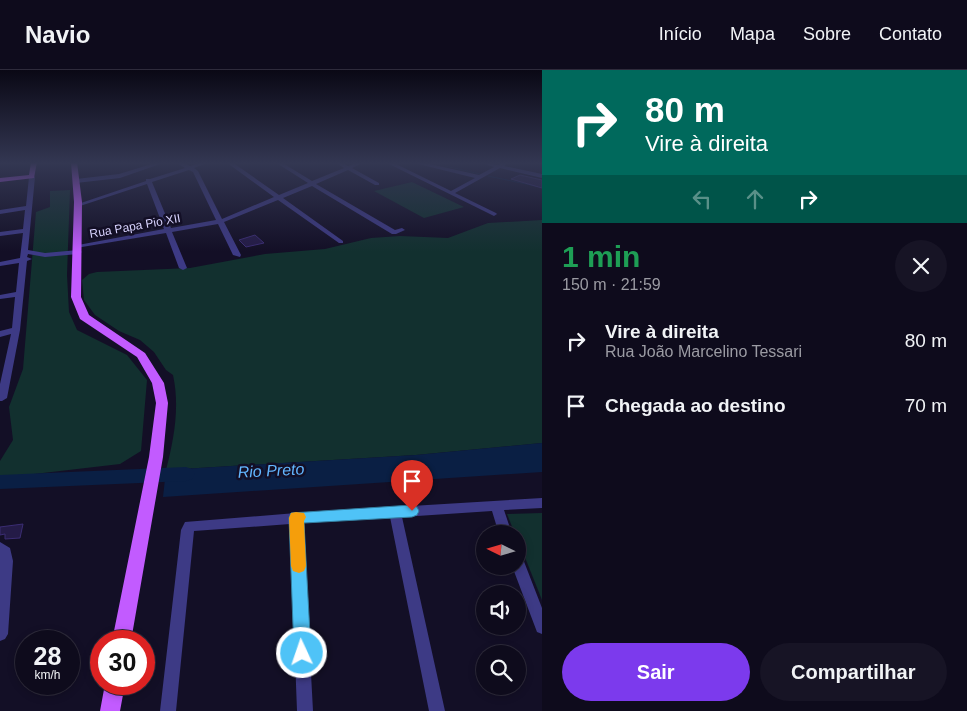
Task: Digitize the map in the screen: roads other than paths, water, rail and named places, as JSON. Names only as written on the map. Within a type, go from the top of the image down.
[{"type":"main road","points":[[77,192],[78,249],[76,297],[84,316],[141,355],[158,383],[162,403],[156,458],[124,630]]},
{"type":"main road","points":[[110,711],[113,695]]},
{"type":"street","points":[[2,398],[16,330],[30,192]]},
{"type":"street","points":[[78,204],[115,192]]},
{"type":"street","points":[[154,192],[183,268]]},
{"type":"street","points":[[206,192],[237,255]]},
{"type":"street","points":[[272,192],[341,242]]},
{"type":"street","name":"Rua Papa Pio XII","points":[[46,255],[222,221],[291,192]]},
{"type":"street","points":[[330,192],[394,233],[402,230],[333,192]]},
{"type":"street","points":[[451,193],[494,214]]},
{"type":"street","points":[[0,212],[28,208]]},
{"type":"street","points":[[0,234],[26,231]]},
{"type":"street","points":[[24,251],[46,255]]},
{"type":"street","points":[[0,264],[46,255]]},
{"type":"street","points":[[0,297],[20,294]]},
{"type":"street","points":[[0,334],[16,330]]},
{"type":"street","points":[[168,711],[187,530],[194,525],[542,503]]},
{"type":"street","points":[[496,506],[503,525]]},
{"type":"street","points":[[395,512],[437,711]]},
{"type":"street","points":[[296,518],[305,711]]},
{"type":"street","points":[[0,548],[5,552],[6,561],[0,634]]},
{"type":"street","points":[[522,575],[542,627]]},
{"type":"water","points":[[542,443],[542,472],[163,497],[166,470],[416,455]]},
{"type":"waterway","name":"Rio Preto","points":[[0,482],[186,474]]}]
